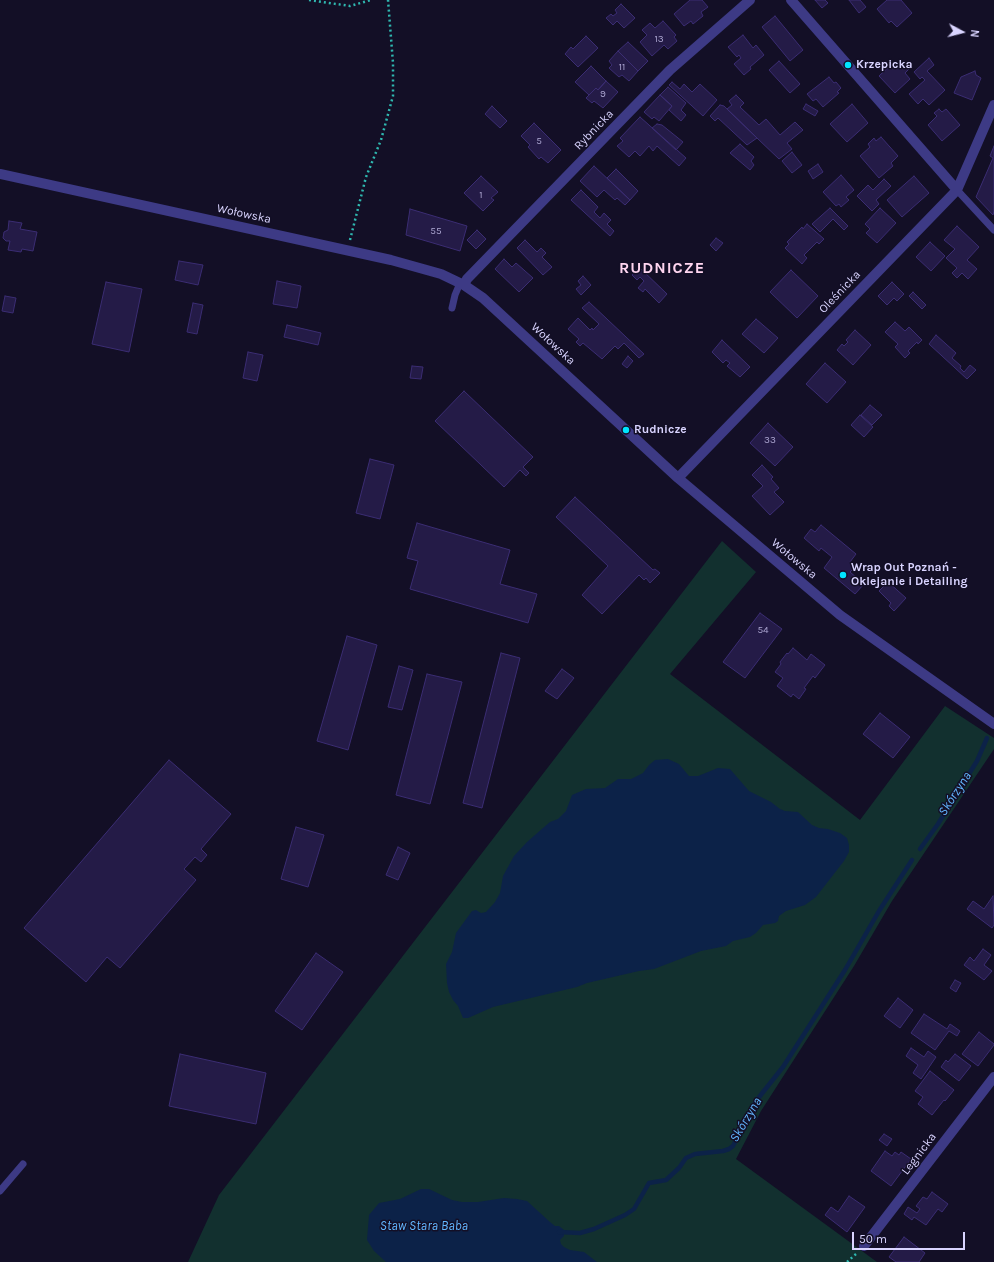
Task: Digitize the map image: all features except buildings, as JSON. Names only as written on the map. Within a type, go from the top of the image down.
[{"type":"street","name":"Rybnicka","points":[[462,284],[670,70],[750,0]]},
{"type":"street","points":[[791,0],[957,190]]},
{"type":"street","name":"Oleśnicka","points":[[678,478],[957,190],[994,105]]},
{"type":"street","name":"Wołowska","points":[[0,174],[348,250],[418,267],[441,274],[462,284],[484,298],[678,478],[840,614],[994,724]]},
{"type":"street","name":"Legnicka","points":[[864,1246],[994,1077]]},
{"type":"lane","points":[[957,190],[994,230]]},
{"type":"lane","points":[[452,308],[455,295],[462,284]]},
{"type":"lane","points":[[0,1191],[24,1164]]},
{"type":"path","points":[[309,0],[350,6],[371,0]]},
{"type":"path","points":[[348,250],[366,177],[380,140],[392,96],[393,63],[388,0]]},
{"type":"green space","points":[[722,541],[756,572],[670,674],[860,820],[945,706],[994,738],[994,749],[892,901],[854,966],[761,1111],[736,1159],[877,1262],[188,1262],[219,1195]]},
{"type":"water","points":[[668,759],[679,764],[689,776],[698,776],[718,768],[730,769],[749,791],[771,802],[780,809],[798,812],[812,825],[840,833],[847,838],[849,852],[844,861],[816,897],[805,905],[786,911],[779,916],[778,921],[763,925],[750,937],[733,941],[726,946],[701,951],[654,969],[587,983],[577,987],[493,1007],[468,1018],[463,1018],[458,1006],[449,992],[446,964],[452,952],[456,933],[472,911],[476,910],[481,913],[486,912],[495,902],[500,893],[503,876],[514,856],[543,828],[550,822],[558,819],[566,811],[572,795],[586,789],[605,788],[618,779],[631,779],[643,773],[655,760]]},
{"type":"water","name":"Staw Stara Baba","points":[[421,1189],[429,1189],[452,1200],[462,1202],[478,1202],[504,1198],[527,1201],[555,1226],[559,1226],[564,1230],[564,1236],[560,1240],[564,1247],[570,1250],[584,1252],[597,1262],[386,1262],[374,1251],[367,1240],[369,1215],[379,1203],[400,1199]]},
{"type":"waterway","name":"Skórzyna","points":[[920,849],[938,824],[977,761],[987,738]]},
{"type":"waterway","name":"Skórzyna","points":[[559,1232],[580,1233],[594,1229],[625,1215],[634,1209],[649,1183],[666,1180],[679,1168],[686,1158],[695,1154],[723,1151],[733,1146],[756,1101],[783,1067],[845,970],[879,911],[912,860]]},
{"type":"place","name":"Krzepicka","points":[[848,65]]},
{"type":"place","name":"Rudnicze","points":[[626,430]]},
{"type":"place","name":"Wrap Out Poznań - Oklejanie i Detailing","points":[[843,575]]},
{"type":"district","name":"RUDNICZE","points":[[662,268]]}]
